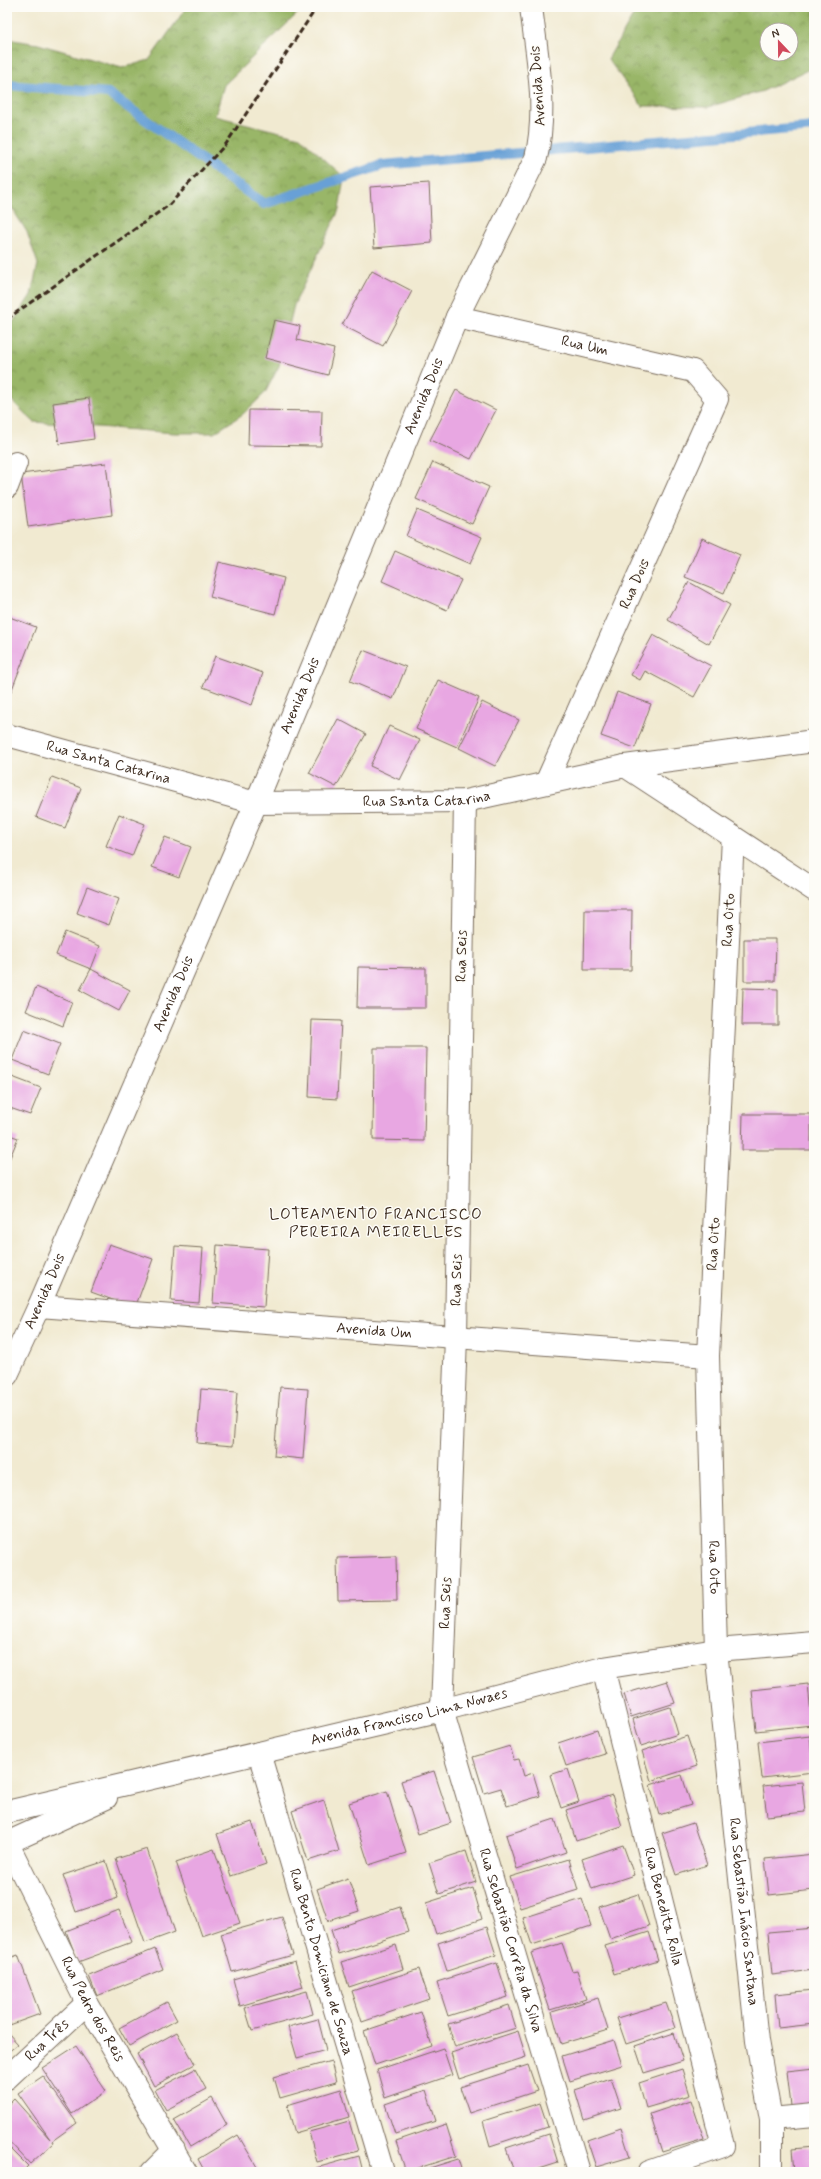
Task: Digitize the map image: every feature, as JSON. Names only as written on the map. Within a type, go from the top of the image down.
[{"type":"street","name":"Avenida Dois","points":[[7,1375],[39,1306],[256,803],[456,317],[536,158],[541,136],[542,109],[531,7]]},
{"type":"street","name":"Rua Um","points":[[456,317],[693,371],[707,386]]},
{"type":"street","name":"Rua Dois","points":[[546,784],[717,399],[707,386]]},
{"type":"street","points":[[7,487],[16,463]]},
{"type":"street","name":"Rua Santa Catarina","points":[[7,735],[256,803],[465,801],[625,766],[814,741]]},
{"type":"street","points":[[625,766],[814,890]]},
{"type":"street","name":"Rua Seis","points":[[442,1710],[456,1337],[465,801]]},
{"type":"street","name":"Rua Oito","points":[[716,1650],[708,1356],[733,837]]},
{"type":"street","name":"Avenida Um","points":[[39,1306],[708,1356]]},
{"type":"street","name":"Avenida Francisco Lima Novaes","points":[[7,1812],[442,1710],[603,1668],[716,1650],[814,1642]]},
{"type":"street","name":"Rua Sebastião Inácio Santana","points":[[716,1650],[757,2041],[771,2119],[771,2172]]},
{"type":"street","name":"Rua Benedita Rolla","points":[[603,1668],[723,2146],[649,2172]]},
{"type":"street","name":"Rua Sebastião Corrêia da Silva","points":[[442,1710],[579,2172]]},
{"type":"street","name":"Rua Bento Domiciano de Souza","points":[[259,1753],[383,2172]]},
{"type":"street","points":[[7,1843],[152,1778]]},
{"type":"street","name":"Rua Pedro dos Reis","points":[[7,1843],[87,2003],[186,2172]]},
{"type":"street","name":"Rua Três","points":[[7,2078],[87,2003]]},
{"type":"street","points":[[771,2119],[814,2115]]},
{"type":"street","points":[[152,2172],[174,2150]]},
{"type":"green space","points":[[187,7],[298,7],[299,12],[224,85],[215,116],[300,137],[344,177],[339,210],[294,305],[279,366],[265,393],[243,414],[214,433],[174,433],[34,422],[12,401],[7,374],[7,331],[31,295],[38,264],[27,232],[10,205],[7,204],[7,39],[38,44],[122,68],[149,60]]},
{"type":"green space","points":[[638,7],[814,7],[814,62],[812,68],[763,91],[708,107],[642,106],[608,59]]},
{"type":"building","points":[[429,183],[432,243],[374,248],[370,187]]},
{"type":"building","points":[[372,270],[412,291],[383,346],[342,325]]},
{"type":"building","points":[[274,320],[300,326],[297,340],[334,349],[328,375],[265,358]]},
{"type":"building","points":[[456,390],[496,410],[471,459],[430,440]]},
{"type":"building","points":[[89,398],[94,439],[59,444],[53,403]]},
{"type":"building","points":[[249,410],[322,411],[321,446],[248,445]]},
{"type":"building","points":[[433,462],[489,487],[472,524],[416,499]]},
{"type":"building","points":[[106,463],[112,515],[28,527],[21,474]]},
{"type":"building","points":[[417,510],[482,537],[470,564],[406,536]]},
{"type":"building","points":[[702,538],[740,555],[724,593],[685,577]]},
{"type":"building","points":[[395,551],[461,580],[447,610],[382,581]]},
{"type":"building","points":[[219,562],[284,578],[275,614],[210,597]]},
{"type":"building","points":[[689,582],[730,605],[709,644],[668,620]]},
{"type":"building","points":[[7,616],[36,627],[9,697],[7,697]]},
{"type":"building","points":[[653,635],[711,666],[694,697],[645,671],[640,680],[631,675]]},
{"type":"building","points":[[363,650],[406,667],[393,699],[350,681]]},
{"type":"building","points":[[215,656],[263,673],[252,705],[203,687]]},
{"type":"building","points":[[438,680],[479,698],[457,747],[416,729]]},
{"type":"building","points":[[617,692],[651,704],[635,748],[601,736]]},
{"type":"building","points":[[482,702],[519,720],[495,766],[459,748]]},
{"type":"building","points":[[338,719],[366,734],[336,787],[309,773]]},
{"type":"building","points":[[389,726],[420,740],[400,780],[370,766]]},
{"type":"building","points":[[52,777],[81,788],[65,828],[36,817]]},
{"type":"building","points":[[119,814],[145,824],[132,856],[106,846]]},
{"type":"building","points":[[165,837],[191,847],[179,877],[152,867]]},
{"type":"building","points":[[87,887],[119,899],[109,925],[77,913]]},
{"type":"building","points":[[585,910],[632,910],[631,970],[584,970]]},
{"type":"building","points":[[65,932],[100,946],[91,969],[56,955]]},
{"type":"building","points":[[744,939],[776,939],[775,981],[744,981]]},
{"type":"building","points":[[358,967],[426,968],[426,1008],[357,1008]]},
{"type":"building","points":[[91,969],[130,990],[119,1011],[80,990]]},
{"type":"building","points":[[36,987],[72,1002],[63,1026],[26,1011]]},
{"type":"building","points":[[743,988],[778,989],[778,1025],[742,1025]]},
{"type":"building","points":[[312,1020],[341,1021],[337,1099],[309,1097]]},
{"type":"building","points":[[24,1030],[60,1044],[48,1074],[12,1060]]},
{"type":"building","points":[[374,1048],[426,1048],[424,1141],[373,1140]]},
{"type":"building","points":[[7,1075],[41,1088],[30,1115],[7,1107]]},
{"type":"building","points":[[743,1114],[811,1114],[811,1150],[742,1150]]},
{"type":"building","points":[[7,1134],[18,1138],[7,1165]]},
{"type":"building","points":[[109,1244],[153,1259],[135,1308],[91,1292]]},
{"type":"building","points":[[217,1245],[268,1249],[264,1307],[213,1303]]},
{"type":"building","points":[[175,1246],[203,1248],[199,1303],[171,1301]]},
{"type":"building","points":[[280,1387],[308,1389],[303,1459],[274,1456]]},
{"type":"building","points":[[201,1389],[237,1392],[233,1446],[197,1443]]},
{"type":"building","points":[[396,1556],[397,1600],[338,1601],[337,1558]]},
{"type":"building","points":[[667,1681],[675,1703],[631,1717],[624,1694]]},
{"type":"building","points":[[808,1684],[812,1725],[756,1731],[752,1690]]},
{"type":"building","points":[[670,1707],[678,1734],[641,1746],[633,1719]]},
{"type":"building","points":[[597,1730],[605,1754],[566,1766],[558,1743]]},
{"type":"building","points":[[687,1736],[697,1766],[651,1781],[642,1751]]},
{"type":"building","points":[[810,1736],[813,1772],[762,1778],[758,1742]]},
{"type":"building","points":[[510,1746],[514,1760],[519,1759],[524,1776],[533,1773],[540,1796],[507,1806],[501,1788],[484,1793],[473,1757]]},
{"type":"building","points":[[568,1769],[579,1802],[561,1808],[550,1775]]},
{"type":"building","points":[[434,1771],[451,1823],[418,1834],[401,1781]]},
{"type":"building","points":[[682,1775],[691,1805],[659,1815],[650,1785]]},
{"type":"building","points":[[802,1782],[805,1812],[767,1816],[763,1786]]},
{"type":"building","points":[[387,1791],[406,1853],[369,1865],[349,1803]]},
{"type":"building","points":[[612,1795],[622,1826],[576,1841],[566,1810]]},
{"type":"building","points":[[324,1800],[339,1851],[308,1861],[292,1811]]},
{"type":"building","points":[[555,1819],[566,1852],[517,1869],[506,1835]]},
{"type":"building","points":[[252,1822],[266,1864],[231,1876],[217,1834]]},
{"type":"building","points":[[693,1823],[707,1865],[676,1875],[662,1833]]},
{"type":"building","points":[[623,1845],[634,1875],[592,1889],[582,1859]]},
{"type":"building","points":[[147,1849],[175,1932],[145,1943],[116,1859]]},
{"type":"building","points":[[214,1849],[240,1923],[202,1936],[176,1862]]},
{"type":"building","points":[[466,1851],[476,1882],[439,1894],[429,1863]]},
{"type":"building","points":[[814,1854],[814,1890],[769,1895],[765,1859]]},
{"type":"building","points":[[569,1859],[578,1890],[520,1908],[510,1877]]},
{"type":"building","points":[[106,1861],[118,1898],[76,1912],[63,1875]]},
{"type":"building","points":[[348,1878],[359,1911],[328,1921],[317,1889]]},
{"type":"building","points":[[473,1888],[482,1919],[436,1934],[426,1903]]},
{"type":"building","points":[[638,1894],[649,1926],[610,1939],[599,1907]]},
{"type":"building","points":[[582,1899],[591,1926],[532,1945],[523,1918]]},
{"type":"building","points":[[400,1907],[408,1932],[339,1954],[331,1930]]},
{"type":"building","points":[[119,1910],[132,1942],[78,1962],[66,1931]]},
{"type":"building","points":[[282,1917],[293,1955],[232,1972],[221,1934]]},
{"type":"building","points":[[487,1927],[496,1955],[447,1971],[438,1943]]},
{"type":"building","points":[[814,1928],[814,1970],[772,1975],[768,1932]]},
{"type":"building","points":[[649,1932],[658,1960],[614,1974],[605,1946]]},
{"type":"building","points":[[562,1943],[572,1971],[577,1970],[586,1999],[550,2010],[531,1953]]},
{"type":"building","points":[[396,1945],[403,1969],[349,1987],[341,1962]]},
{"type":"building","points":[[155,1949],[163,1969],[97,1996],[89,1976]]},
{"type":"building","points":[[18,1955],[40,2014],[7,2026],[7,1959]]},
{"type":"building","points":[[295,1961],[303,1987],[240,2006],[233,1979]]},
{"type":"building","points":[[497,1963],[508,1997],[448,2016],[437,1982]]},
{"type":"building","points":[[419,1969],[429,1999],[362,2022],[352,1991]]},
{"type":"building","points":[[814,1990],[814,2024],[778,2028],[775,1994]]},
{"type":"building","points":[[307,1991],[313,2014],[252,2031],[245,2008]]},
{"type":"building","points":[[598,1998],[608,2030],[561,2044],[552,2012]]},
{"type":"building","points":[[167,2002],[177,2020],[129,2046],[119,2028]]},
{"type":"building","points":[[666,2003],[675,2028],[626,2044],[617,2018]]},
{"type":"building","points":[[509,2005],[516,2028],[455,2047],[448,2024]]},
{"type":"building","points":[[421,2012],[432,2046],[375,2065],[364,2031]]},
{"type":"building","points":[[318,2019],[326,2050],[297,2058],[288,2027]]},
{"type":"building","points":[[518,2031],[526,2057],[459,2079],[451,2053]]},
{"type":"building","points":[[7,2032],[18,2044],[7,2053]]},
{"type":"building","points":[[177,2032],[195,2064],[154,2086],[137,2054]]},
{"type":"building","points":[[674,2033],[683,2061],[644,2073],[635,2046]]},
{"type":"building","points":[[614,2040],[622,2065],[570,2081],[562,2056]]},
{"type":"building","points":[[76,2046],[106,2091],[72,2114],[42,2068]]},
{"type":"building","points":[[443,2048],[452,2075],[385,2098],[377,2070]]},
{"type":"building","points":[[331,2061],[336,2082],[280,2098],[274,2077]]},
{"type":"building","points":[[528,2065],[537,2091],[469,2113],[460,2087]]},
{"type":"building","points":[[814,2068],[814,2104],[791,2106],[787,2071]]},
{"type":"building","points":[[195,2069],[206,2089],[166,2110],[155,2090]]},
{"type":"building","points":[[682,2069],[690,2095],[646,2108],[639,2083]]},
{"type":"building","points":[[43,2076],[77,2123],[52,2141],[53,2143],[30,2164],[7,2139],[7,2106],[14,2099],[50,2139],[18,2093]]},
{"type":"building","points":[[611,2078],[621,2108],[584,2120],[575,2090]]},
{"type":"building","points":[[341,2089],[349,2117],[295,2133],[287,2105]]},
{"type":"building","points":[[426,2090],[436,2121],[395,2134],[385,2104]]},
{"type":"building","points":[[212,2098],[227,2125],[190,2147],[174,2120]]},
{"type":"building","points":[[691,2100],[704,2139],[662,2152],[650,2114]]},
{"type":"building","points":[[540,2103],[548,2127],[490,2146],[483,2121]]},
{"type":"building","points":[[349,2121],[358,2151],[317,2162],[309,2132]]},
{"type":"building","points":[[446,2124],[456,2156],[406,2172],[396,2141]]},
{"type":"building","points":[[621,2128],[630,2157],[596,2167],[587,2140]]},
{"type":"building","points":[[549,2134],[558,2163],[530,2172],[514,2172],[506,2148]]},
{"type":"building","points":[[238,2135],[260,2172],[205,2172],[198,2159]]},
{"type":"building","points":[[7,2145],[28,2166],[22,2172],[7,2172]]},
{"type":"building","points":[[814,2147],[814,2172],[794,2172],[792,2149]]},
{"type":"building","points":[[359,2156],[363,2172],[317,2172],[316,2168]]},
{"type":"building","points":[[458,2159],[462,2172],[417,2172]]},
{"type":"waterway","points":[[7,85],[108,93],[264,204],[383,165],[814,127]]},
{"type":"railway","points":[[7,319],[169,205],[226,144],[317,7]]},
{"type":"district","name":"LOTEAMENTO FRANCISCO PEREIRA MEIRELLES","points":[[376,1223]]}]
